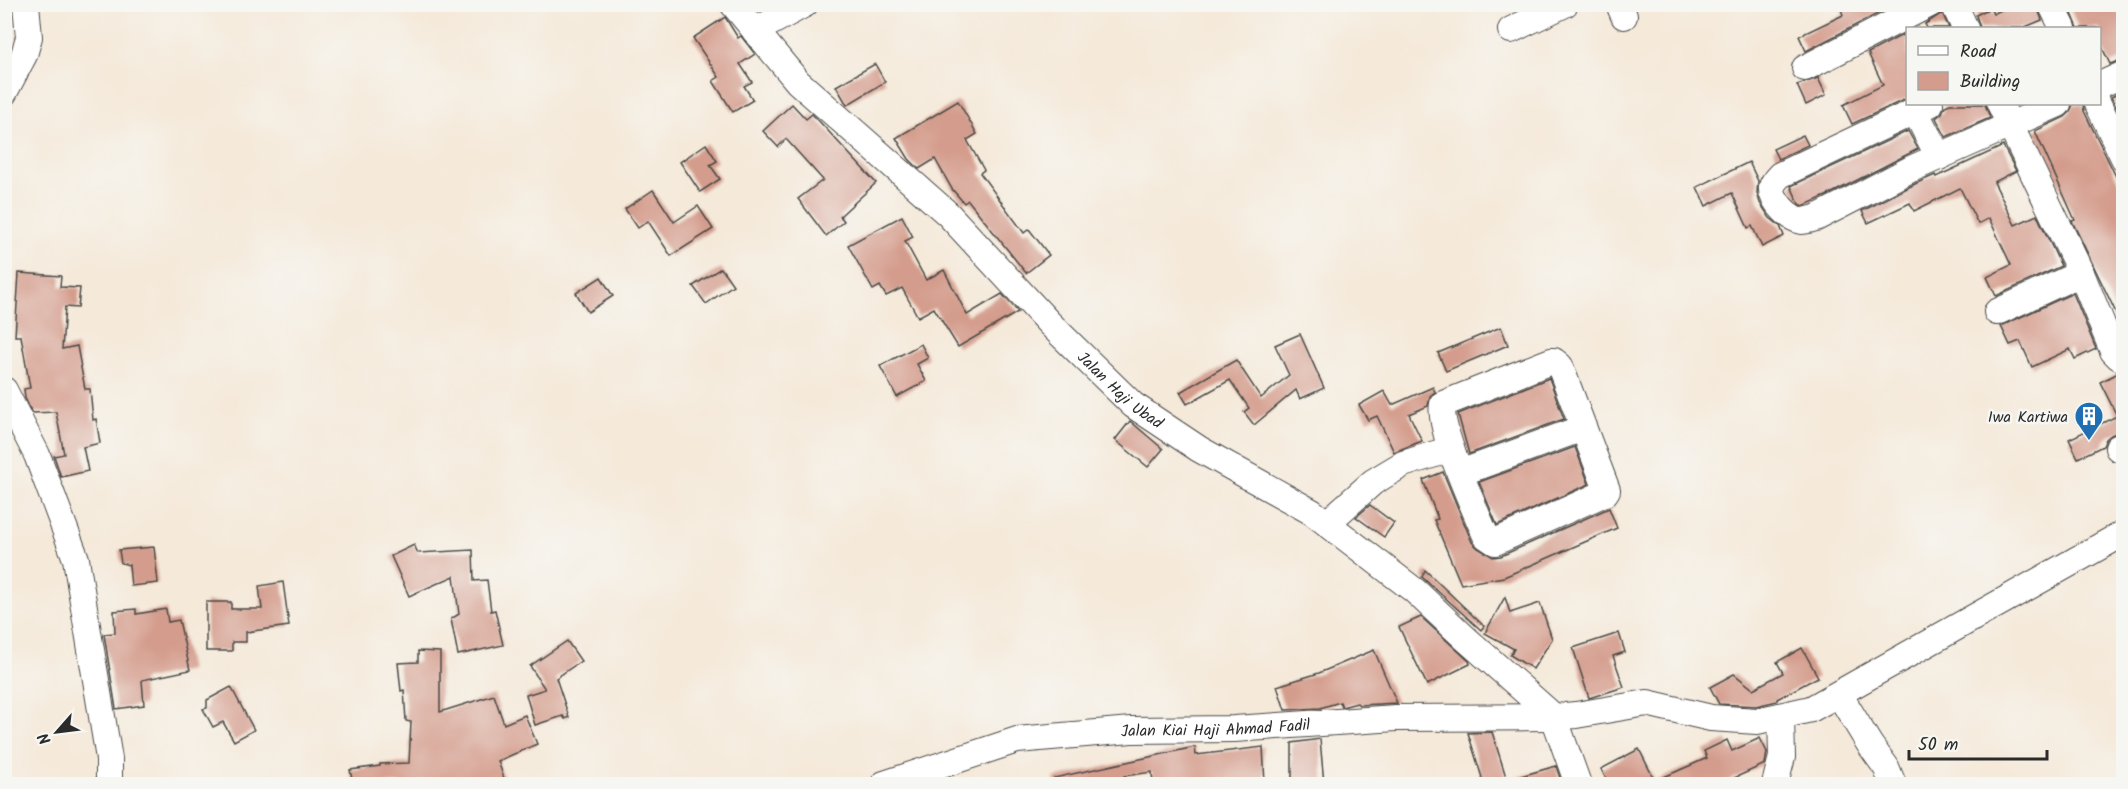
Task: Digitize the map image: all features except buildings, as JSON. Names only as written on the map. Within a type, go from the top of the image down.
[{"type":"street","points":[[4,93],[24,55],[29,38],[26,4]]},
{"type":"street","name":"Jalan Haji Ubad","points":[[733,4],[798,82],[948,214],[1049,323],[1133,405],[1199,449],[1327,523],[1415,591],[1464,638],[1554,717]]},
{"type":"street","points":[[755,31],[805,4]]},
{"type":"street","points":[[1511,30],[1565,4]]},
{"type":"street","points":[[1805,68],[1930,4]]},
{"type":"street","points":[[1953,4],[1964,27]]},
{"type":"street","points":[[2051,4],[2062,27]]},
{"type":"street","points":[[2101,85],[2124,74]]},
{"type":"street","points":[[1939,157],[1923,107],[1780,175],[1771,189],[1790,217],[1801,221],[1816,218],[1939,157],[2005,114],[2053,105]]},
{"type":"street","points":[[2098,105],[2124,158]]},
{"type":"street","points":[[2005,114],[2081,273],[2113,351],[2119,357],[2124,358]]},
{"type":"street","points":[[1997,312],[2081,273]]},
{"type":"street","points":[[1554,361],[1560,366],[1607,487],[1605,493],[1495,542],[1486,536],[1451,449],[1442,412],[1443,404],[1554,361]]},
{"type":"street","points":[[4,390],[37,455],[76,558],[109,759],[109,784]]},
{"type":"street","points":[[1460,473],[1583,428]]},
{"type":"street","points":[[1327,523],[1373,482],[1403,464],[1451,449]]},
{"type":"street","name":"Jalan Kiai Haji Ahmad Fadil","points":[[884,784],[1017,740],[1131,730],[1234,729],[1396,718],[1554,717],[1647,703],[1711,718],[1757,721],[1811,709],[2124,533]]},
{"type":"street","points":[[1839,694],[1886,767],[1893,784]]},
{"type":"street","points":[[1775,784],[1782,757],[1781,716]]},
{"type":"street","points":[[1554,717],[1578,784]]},
{"type":"place","name":"Iwa Kartiwa","points":[[2089,442]]}]
